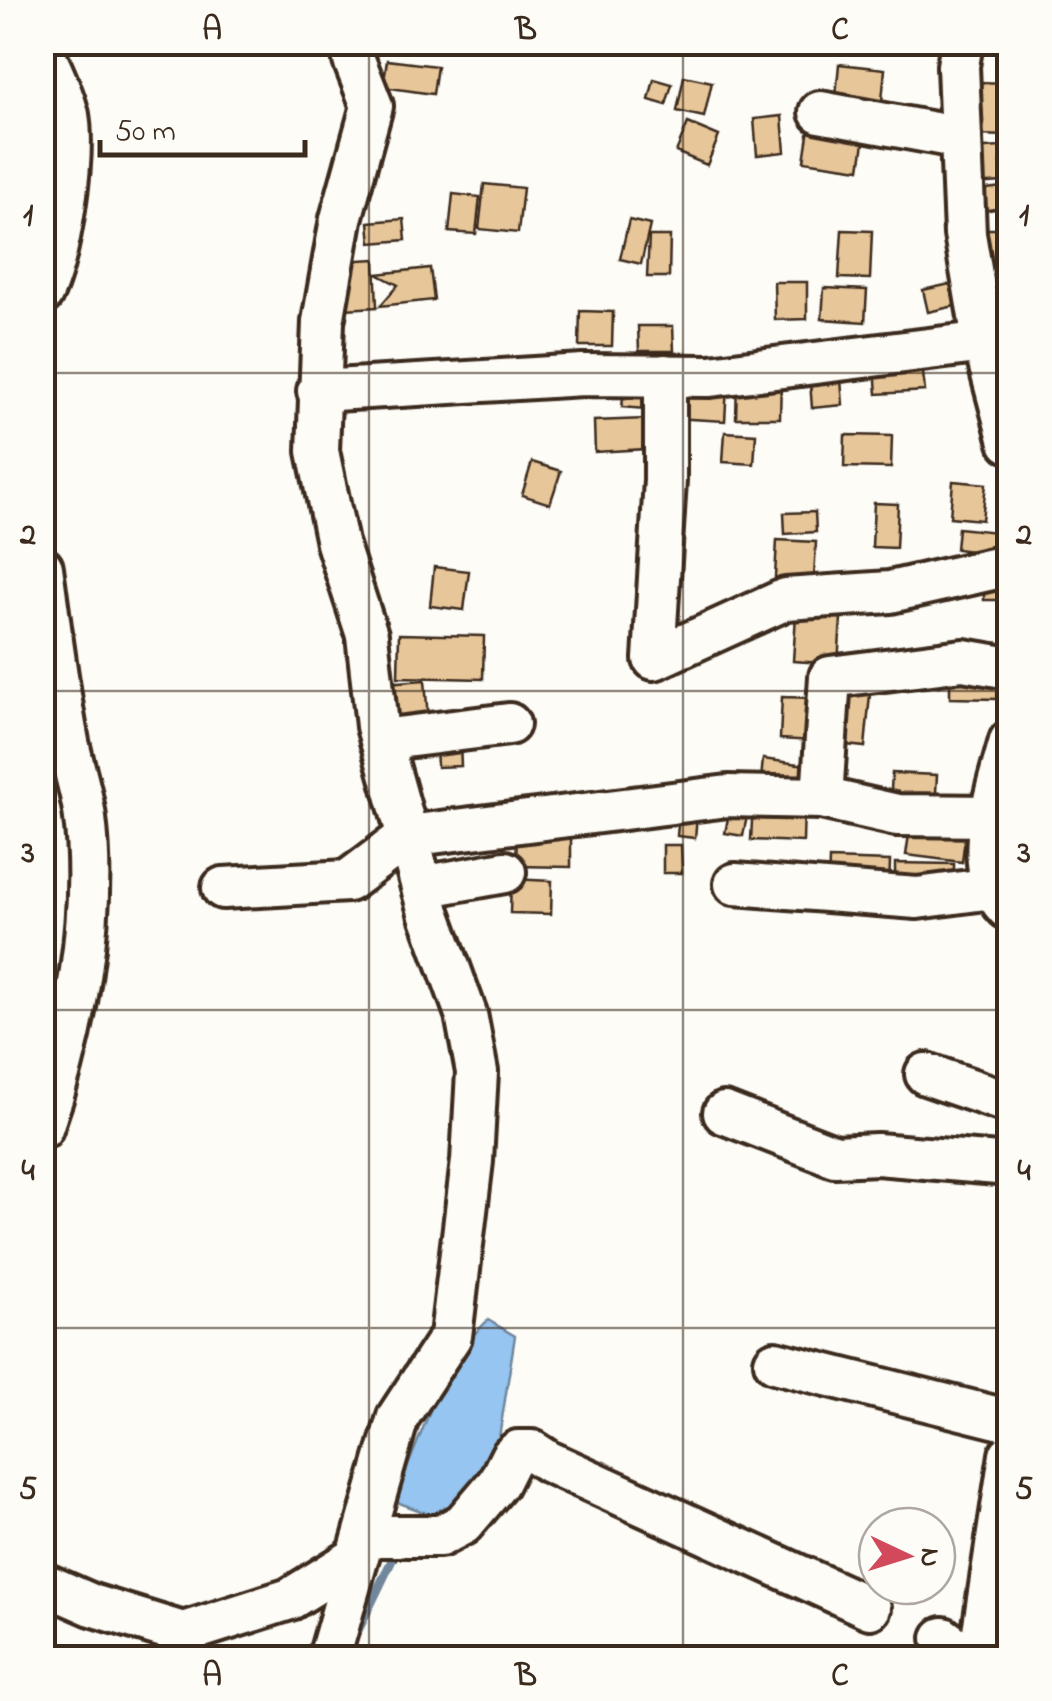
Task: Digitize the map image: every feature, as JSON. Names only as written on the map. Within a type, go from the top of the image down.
[{"type":"street","points":[[329,1658],[398,1417],[451,1336],[472,1161],[476,1072],[466,1014],[422,887],[381,740],[366,635],[337,543],[318,451],[323,322],[342,219],[372,106],[354,60],[352,42]]},
{"type":"street","points":[[962,42],[958,66],[965,234],[996,340],[1010,442]]},
{"type":"street","points":[[42,49],[68,116],[68,162],[46,276]]},
{"type":"street","points":[[820,112],[961,138]]},
{"type":"street","points":[[318,391],[583,375],[710,376],[996,340]]},
{"type":"street","points":[[664,376],[665,480],[654,659],[786,599],[890,592],[1010,564]]},
{"type":"street","points":[[42,568],[53,657],[85,818],[88,902],[78,984],[46,1105]]},
{"type":"street","points":[[822,798],[830,678],[963,660],[1010,668]]},
{"type":"street","points":[[381,740],[509,724]]},
{"type":"street","points":[[734,884],[916,898],[1001,899],[986,870],[992,816],[1010,740]]},
{"type":"street","points":[[223,888],[348,881],[408,836],[728,796],[822,798],[897,815],[992,816]]},
{"type":"street","points":[[422,887],[505,872]]},
{"type":"street","points":[[926,1074],[1010,1102]]},
{"type":"street","points":[[724,1113],[835,1156],[877,1154],[1010,1166]]},
{"type":"street","points":[[775,1362],[1010,1421]]},
{"type":"street","points":[[42,1583],[92,1606],[184,1633],[290,1599],[360,1547],[440,1536],[463,1524],[498,1484],[511,1457],[518,1451],[532,1451],[870,1608]]},
{"type":"street","points":[[979,1658],[1010,1455]]},
{"type":"water","points":[[488,1320],[515,1336],[493,1476],[437,1517],[394,1501],[451,1358]]},
{"type":"building","points":[[387,60],[437,66],[433,94],[383,87]]},
{"type":"building","points":[[839,64],[885,69],[881,111],[835,106]]},
{"type":"building","points":[[684,76],[712,82],[704,117],[677,111]]},
{"type":"building","points":[[654,79],[672,84],[666,105],[649,100]]},
{"type":"building","points":[[976,82],[1010,83],[1009,136],[975,135]]},
{"type":"building","points":[[782,116],[785,152],[757,155],[754,119]]},
{"type":"building","points":[[688,123],[719,136],[707,165],[676,152]]},
{"type":"building","points":[[809,128],[865,136],[860,169],[804,161]]},
{"type":"building","points":[[1000,147],[1002,182],[974,184],[971,149]]},
{"type":"building","points":[[484,184],[523,188],[518,233],[479,229]]},
{"type":"building","points":[[1010,186],[1010,207],[981,211],[978,190]]},
{"type":"building","points":[[453,194],[480,197],[476,234],[449,232]]},
{"type":"building","points":[[404,219],[406,240],[371,243],[369,222]]},
{"type":"building","points":[[629,220],[650,225],[641,264],[620,259]]},
{"type":"building","points":[[983,229],[1010,229],[1010,273],[983,273]]},
{"type":"building","points":[[842,230],[872,231],[870,279],[839,278]]},
{"type":"building","points":[[649,236],[670,236],[669,277],[647,277]]},
{"type":"building","points":[[375,259],[377,307],[345,309],[343,261]]},
{"type":"building","points":[[430,268],[434,300],[380,306],[398,285],[377,274]]},
{"type":"building","points":[[774,282],[807,282],[807,319],[775,320]]},
{"type":"building","points":[[950,284],[955,306],[928,312],[923,290]]},
{"type":"building","points":[[824,288],[867,290],[865,322],[822,319]]},
{"type":"building","points":[[580,311],[613,312],[612,346],[579,346]]},
{"type":"building","points":[[638,326],[673,326],[674,351],[639,351]]},
{"type":"building","points":[[922,364],[925,391],[877,394],[875,367]]},
{"type":"building","points":[[840,366],[843,405],[812,408],[809,368]]},
{"type":"building","points":[[625,380],[648,382],[645,409],[622,407]]},
{"type":"building","points":[[737,381],[781,382],[780,418],[736,418]]},
{"type":"building","points":[[674,382],[727,385],[725,421],[673,418]]},
{"type":"building","points":[[645,419],[646,449],[595,452],[594,421]]},
{"type":"building","points":[[725,432],[756,434],[754,464],[723,462]]},
{"type":"building","points":[[845,435],[892,436],[891,468],[844,467]]},
{"type":"building","points":[[532,462],[561,471],[550,504],[522,495]]},
{"type":"building","points":[[953,481],[986,484],[982,520],[950,517]]},
{"type":"building","points":[[874,503],[898,504],[896,548],[872,547]]},
{"type":"building","points":[[815,512],[816,532],[785,534],[784,513]]},
{"type":"building","points":[[958,528],[998,532],[995,554],[956,549]]},
{"type":"building","points":[[777,540],[816,542],[814,579],[775,577]]},
{"type":"building","points":[[434,567],[469,571],[464,610],[430,606]]},
{"type":"building","points":[[984,578],[1010,578],[1010,600],[984,600]]},
{"type":"building","points":[[796,615],[841,618],[838,664],[793,661]]},
{"type":"building","points":[[399,634],[484,636],[483,679],[398,677]]},
{"type":"building","points":[[425,680],[428,719],[387,722],[385,683]]},
{"type":"building","points":[[950,680],[998,681],[997,699],[950,698]]},
{"type":"building","points":[[832,690],[870,694],[865,747],[827,743]]},
{"type":"building","points":[[782,697],[816,698],[814,741],[780,739]]},
{"type":"building","points":[[460,741],[461,766],[437,767],[436,742]]},
{"type":"building","points":[[763,759],[813,766],[810,796],[760,790]]},
{"type":"building","points":[[892,773],[937,775],[935,808],[890,806]]},
{"type":"building","points":[[753,802],[804,804],[803,842],[751,840]]},
{"type":"building","points":[[729,813],[747,816],[743,836],[725,833]]},
{"type":"building","points":[[679,814],[697,816],[695,838],[677,836]]},
{"type":"building","points":[[931,818],[967,822],[962,862],[906,855],[909,834],[929,836]]},
{"type":"building","points":[[517,829],[571,830],[571,867],[516,866]]},
{"type":"building","points":[[663,845],[681,845],[682,873],[663,873]]},
{"type":"building","points":[[829,859],[890,861],[889,890],[828,888]]},
{"type":"building","points":[[895,863],[954,864],[954,881],[895,880]]},
{"type":"building","points":[[511,879],[552,881],[551,914],[510,913]]},
{"type":"waterway","points":[[353,1641],[393,1558]]}]
